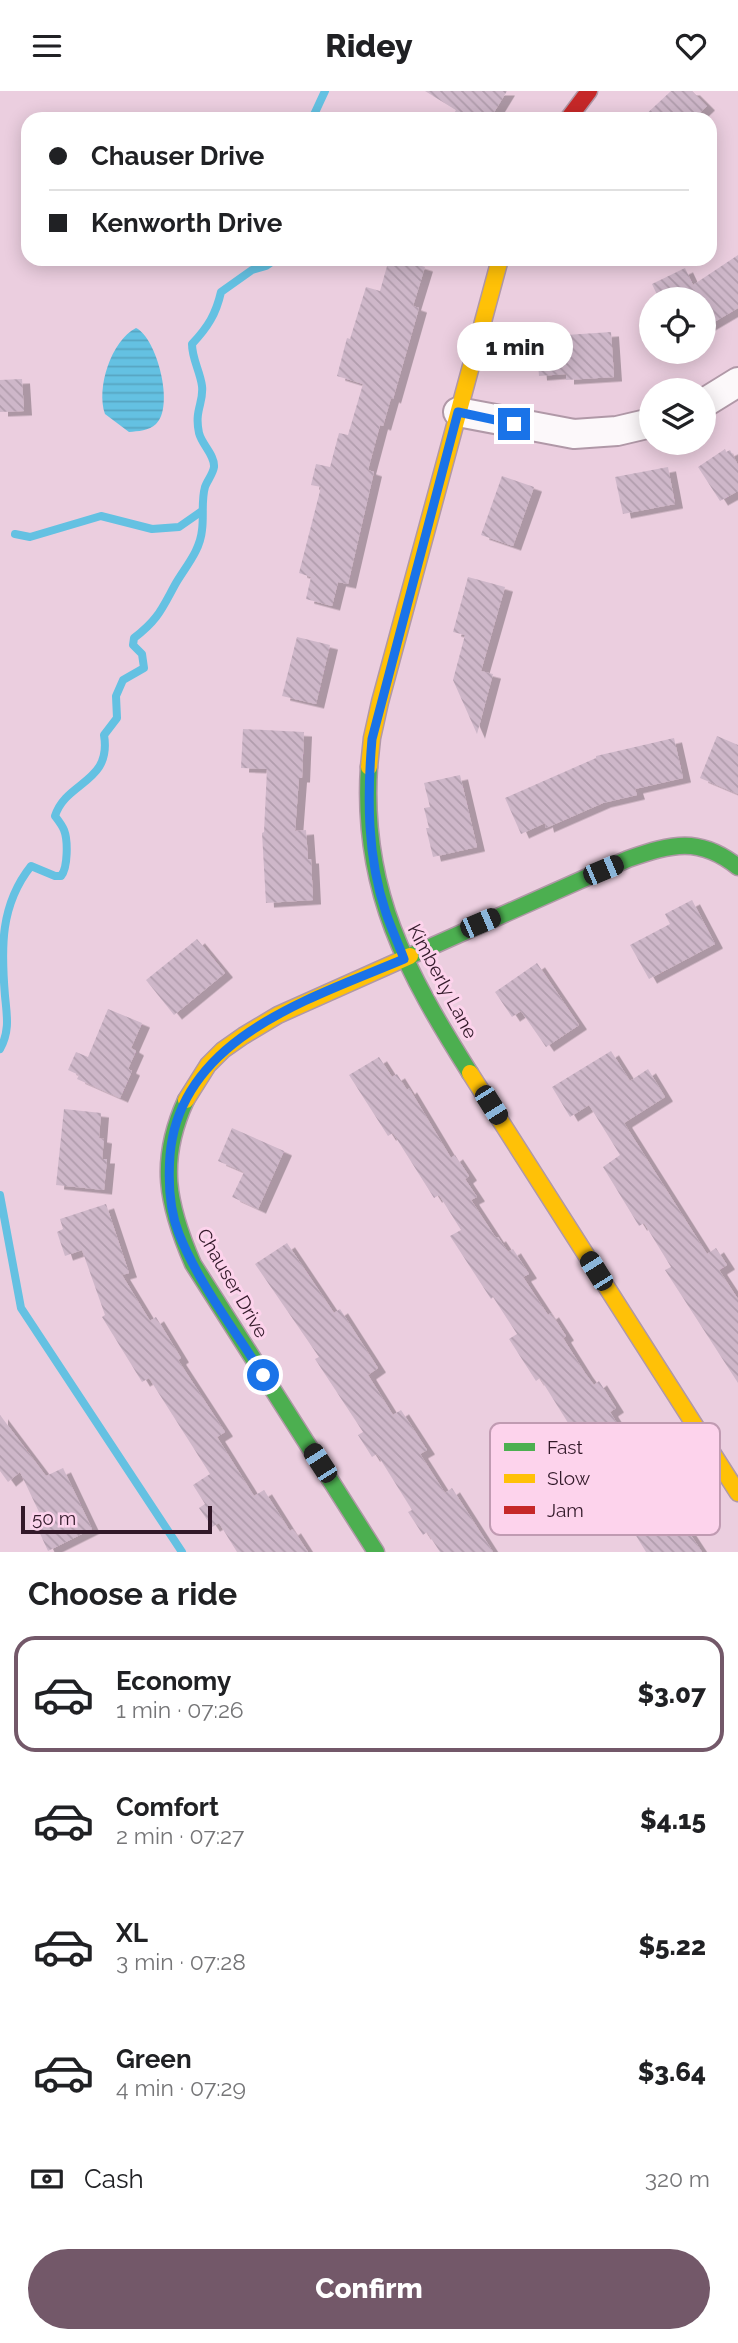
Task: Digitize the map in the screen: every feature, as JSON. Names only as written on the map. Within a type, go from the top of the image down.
[{"type":"street","points":[[573,112],[589,91]]},
{"type":"street","name":"Kimberly Lane","points":[[498,266],[372,739],[368,784],[369,825],[385,912],[404,959],[434,1016],[693,1423]]},
{"type":"street","points":[[716,396],[738,382]]},
{"type":"street","points":[[458,412],[574,434],[617,431],[639,426]]},
{"type":"street","name":"Chauser Drive","points":[[376,1552],[193,1264],[178,1231],[171,1206],[168,1176],[171,1143],[179,1116],[203,1072],[222,1051],[246,1033],[278,1015],[628,859],[667,845],[691,845],[710,848],[738,867]]},
{"type":"street","name":"Kimberly Lane","points":[[720,1465],[738,1493]]},
{"type":"water","points":[[136,328],[144,334],[157,358],[164,389],[164,403],[156,424],[129,432],[105,414],[103,391],[104,379],[113,354],[119,343]]},
{"type":"building","points":[[425,91],[507,91],[494,112],[455,112],[456,110]]},
{"type":"building","points":[[671,91],[692,91],[707,106],[701,112],[648,112]]},
{"type":"building","points":[[738,255],[738,308],[716,321],[716,287],[653,287],[652,284],[685,268],[693,285]]},
{"type":"building","points":[[387,266],[425,267],[413,306],[419,308],[393,399],[391,398],[383,426],[380,425],[368,470],[374,472],[348,584],[338,582],[332,606],[306,599],[311,577],[299,573],[321,487],[311,485],[316,464],[330,467],[339,433],[348,435],[363,384],[337,376],[347,338],[350,339],[366,287],[380,291]]},
{"type":"building","points":[[611,332],[614,377],[566,380],[566,374],[539,376],[536,337]]},
{"type":"building","points":[[22,379],[24,411],[0,412],[0,380]]},
{"type":"building","points":[[725,449],[726,452],[730,450],[738,465],[738,491],[720,501],[698,467]]},
{"type":"building","points":[[668,467],[675,504],[623,514],[615,477]]},
{"type":"building","points":[[502,476],[534,487],[513,546],[481,535]]},
{"type":"building","points":[[468,577],[505,587],[481,671],[493,674],[477,734],[453,680],[465,635],[453,632]]},
{"type":"building","points":[[297,637],[330,645],[316,704],[282,696]]},
{"type":"building","points":[[243,729],[304,732],[302,778],[299,778],[295,831],[306,830],[313,900],[266,903],[262,833],[267,769],[241,768]]},
{"type":"building","points":[[717,736],[738,745],[738,794],[700,778]]},
{"type":"building","points":[[674,738],[683,778],[635,789],[637,795],[603,803],[546,828],[545,823],[521,834],[505,798],[596,756]]},
{"type":"building","points":[[460,775],[477,847],[433,857],[426,828],[429,828],[424,808],[430,807],[424,783]]},
{"type":"building","points":[[692,900],[715,944],[649,979],[630,945],[670,924],[665,914]]},
{"type":"building","points":[[197,939],[225,973],[174,1015],[146,980]]},
{"type":"building","points":[[537,963],[579,1025],[546,1047],[521,1011],[512,1017],[495,992]]},
{"type":"building","points":[[108,1009],[142,1023],[131,1048],[136,1051],[128,1069],[132,1071],[120,1098],[77,1079],[79,1075],[68,1070],[76,1052],[88,1057]]},
{"type":"building","points":[[611,1051],[630,1081],[648,1069],[665,1097],[624,1123],[707,1254],[716,1248],[727,1265],[719,1270],[738,1299],[738,1383],[665,1270],[671,1267],[644,1223],[639,1226],[603,1167],[620,1155],[589,1105],[570,1117],[552,1087]]},
{"type":"building","points":[[379,1057],[392,1077],[397,1074],[407,1090],[409,1088],[451,1158],[455,1155],[469,1176],[465,1179],[477,1197],[471,1200],[508,1252],[513,1249],[529,1274],[523,1277],[548,1315],[551,1313],[566,1336],[563,1338],[585,1373],[594,1385],[599,1381],[616,1408],[610,1412],[617,1423],[568,1423],[540,1378],[536,1381],[509,1339],[517,1334],[450,1236],[461,1230],[439,1195],[434,1198],[393,1133],[388,1136],[349,1075]]},
{"type":"building","points":[[64,1109],[101,1113],[99,1138],[104,1139],[102,1159],[107,1159],[104,1190],[56,1185]]},
{"type":"building","points":[[232,1128],[284,1151],[258,1209],[232,1197],[244,1172],[218,1161]]},
{"type":"building","points":[[106,1204],[129,1273],[122,1275],[150,1321],[156,1317],[181,1358],[178,1360],[225,1432],[217,1437],[254,1496],[264,1490],[290,1531],[293,1529],[308,1552],[237,1552],[219,1523],[212,1527],[199,1508],[205,1504],[193,1485],[210,1474],[149,1378],[142,1382],[102,1317],[105,1315],[82,1250],[65,1256],[57,1232],[63,1229],[60,1219]]},
{"type":"building","points":[[287,1243],[334,1313],[340,1309],[378,1368],[368,1375],[393,1415],[401,1410],[427,1450],[420,1454],[445,1493],[452,1488],[493,1552],[440,1552],[427,1532],[423,1535],[408,1512],[412,1510],[377,1454],[372,1457],[358,1435],[363,1432],[315,1359],[319,1357],[255,1264]]},
{"type":"building","points":[[0,1415],[46,1476],[63,1468],[92,1529],[48,1551],[37,1527],[40,1525],[35,1514],[39,1512],[20,1472],[8,1482],[0,1471]]},
{"type":"building","points":[[636,1535],[691,1535],[702,1552],[646,1552]]},
{"type":"waterway","points":[[315,112],[325,91]]},
{"type":"waterway","points":[[0,1049],[7,1023],[3,944],[13,896],[31,866],[61,876],[66,861],[66,840],[63,828],[55,816],[68,795],[87,780],[101,763],[105,751],[104,735],[117,718],[116,696],[123,680],[144,668],[142,654],[133,645],[134,638],[159,613],[201,538],[204,492],[214,467],[199,433],[202,386],[192,344],[211,320],[221,292],[252,270],[266,266]]},
{"type":"waterway","points":[[15,534],[30,537],[101,516],[152,529],[179,527],[202,511]]},
{"type":"waterway","points":[[0,1195],[21,1308],[182,1552]]},
{"type":"traffic: fast","points":[[369,767],[368,811],[373,853],[381,892],[393,929],[408,965],[470,1073]]},
{"type":"traffic: fast","points":[[410,956],[628,859],[658,850],[698,847],[724,857],[738,867]]},
{"type":"traffic: fast","points":[[186,1100],[172,1143],[169,1182],[177,1222],[193,1264],[376,1552]]},
{"type":"traffic: slow","points":[[369,767],[380,702],[498,266]]},
{"type":"traffic: slow","points":[[186,1100],[208,1065],[243,1036],[278,1015],[410,956]]},
{"type":"traffic: slow","points":[[470,1073],[693,1423]]},
{"type":"traffic: slow","points":[[720,1465],[738,1493]]},
{"type":"traffic: jam","points":[[573,112],[589,91]]},
{"type":"route","points":[[263,1375],[193,1264],[178,1231],[171,1206],[168,1176],[171,1143],[179,1116],[192,1089],[222,1051],[246,1033],[278,1015],[404,959],[385,912],[369,825],[368,784],[372,739],[458,412],[514,424]]}]
